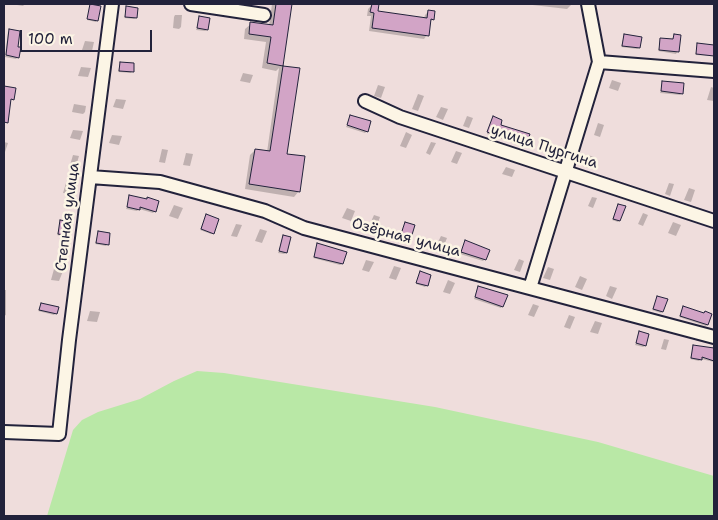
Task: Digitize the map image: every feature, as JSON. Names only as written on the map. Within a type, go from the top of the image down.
[{"type":"street","name":"Степная улица","points":[[4,432],[59,434],[70,330],[112,4]]},
{"type":"street","points":[[191,4],[264,15]]},
{"type":"street","points":[[530,288],[599,62],[588,4]]},
{"type":"street","points":[[599,62],[714,71]]},
{"type":"street","name":"улица Пургина","points":[[365,101],[400,117],[714,221]]},
{"type":"street","name":"Озёрная улица","points":[[90,177],[160,182],[266,211],[304,228],[714,337]]},
{"type":"green space","points":[[197,371],[224,373],[435,407],[598,442],[714,476],[714,516],[47,516],[73,430],[82,420],[98,412],[140,399]]},
{"type":"building","points":[[90,4],[101,6],[98,21],[87,19]]},
{"type":"building","points":[[276,4],[292,4],[283,66],[267,63],[271,37],[249,34],[250,22],[273,25]]},
{"type":"building","points":[[372,4],[379,4],[378,11],[427,18],[428,10],[435,11],[434,20],[431,19],[429,36],[372,28],[374,13],[370,12]]},
{"type":"building","points":[[126,6],[138,8],[137,18],[125,17]]},
{"type":"building","points":[[199,16],[210,18],[208,30],[197,28]]},
{"type":"building","points":[[9,29],[20,31],[18,47],[21,47],[19,58],[6,55]]},
{"type":"building","points":[[624,34],[642,37],[640,48],[622,46]]},
{"type":"building","points":[[674,34],[681,35],[679,52],[659,50],[660,38],[673,39]]},
{"type":"building","points":[[697,43],[714,45],[714,56],[696,54]]},
{"type":"building","points":[[120,62],[134,63],[134,72],[119,71]]},
{"type":"building","points":[[283,66],[300,68],[287,154],[305,156],[300,192],[249,184],[255,149],[270,151]]},
{"type":"building","points":[[662,81],[684,83],[683,94],[661,91]]},
{"type":"building","points":[[4,86],[16,88],[14,100],[11,99],[8,123],[4,122]]},
{"type":"building","points":[[350,115],[371,121],[368,132],[347,125]]},
{"type":"building","points":[[493,116],[502,120],[501,125],[530,134],[526,145],[487,132]]},
{"type":"building","points":[[129,195],[147,199],[147,197],[159,201],[156,212],[140,207],[140,210],[127,207]]},
{"type":"building","points":[[618,204],[626,206],[620,221],[613,219]]},
{"type":"building","points":[[206,214],[219,219],[214,234],[201,229]]},
{"type":"building","points":[[60,220],[71,222],[68,236],[58,234]]},
{"type":"building","points":[[405,222],[415,225],[411,238],[401,234]]},
{"type":"building","points":[[98,231],[110,233],[109,245],[96,243]]},
{"type":"building","points":[[283,235],[291,237],[287,253],[279,251]]},
{"type":"building","points":[[465,240],[490,250],[486,260],[461,252]]},
{"type":"building","points":[[317,243],[347,252],[343,264],[314,257]]},
{"type":"building","points":[[420,271],[431,275],[428,286],[416,283]]},
{"type":"building","points":[[478,286],[508,295],[503,307],[475,297]]},
{"type":"building","points":[[657,296],[668,299],[663,312],[653,309]]},
{"type":"building","points":[[41,303],[59,307],[57,314],[39,310]]},
{"type":"building","points":[[683,306],[712,314],[708,325],[680,316]]},
{"type":"building","points":[[639,331],[649,334],[646,346],[636,343]]},
{"type":"building","points":[[693,345],[714,348],[714,361],[702,357],[702,360],[691,358]]}]
